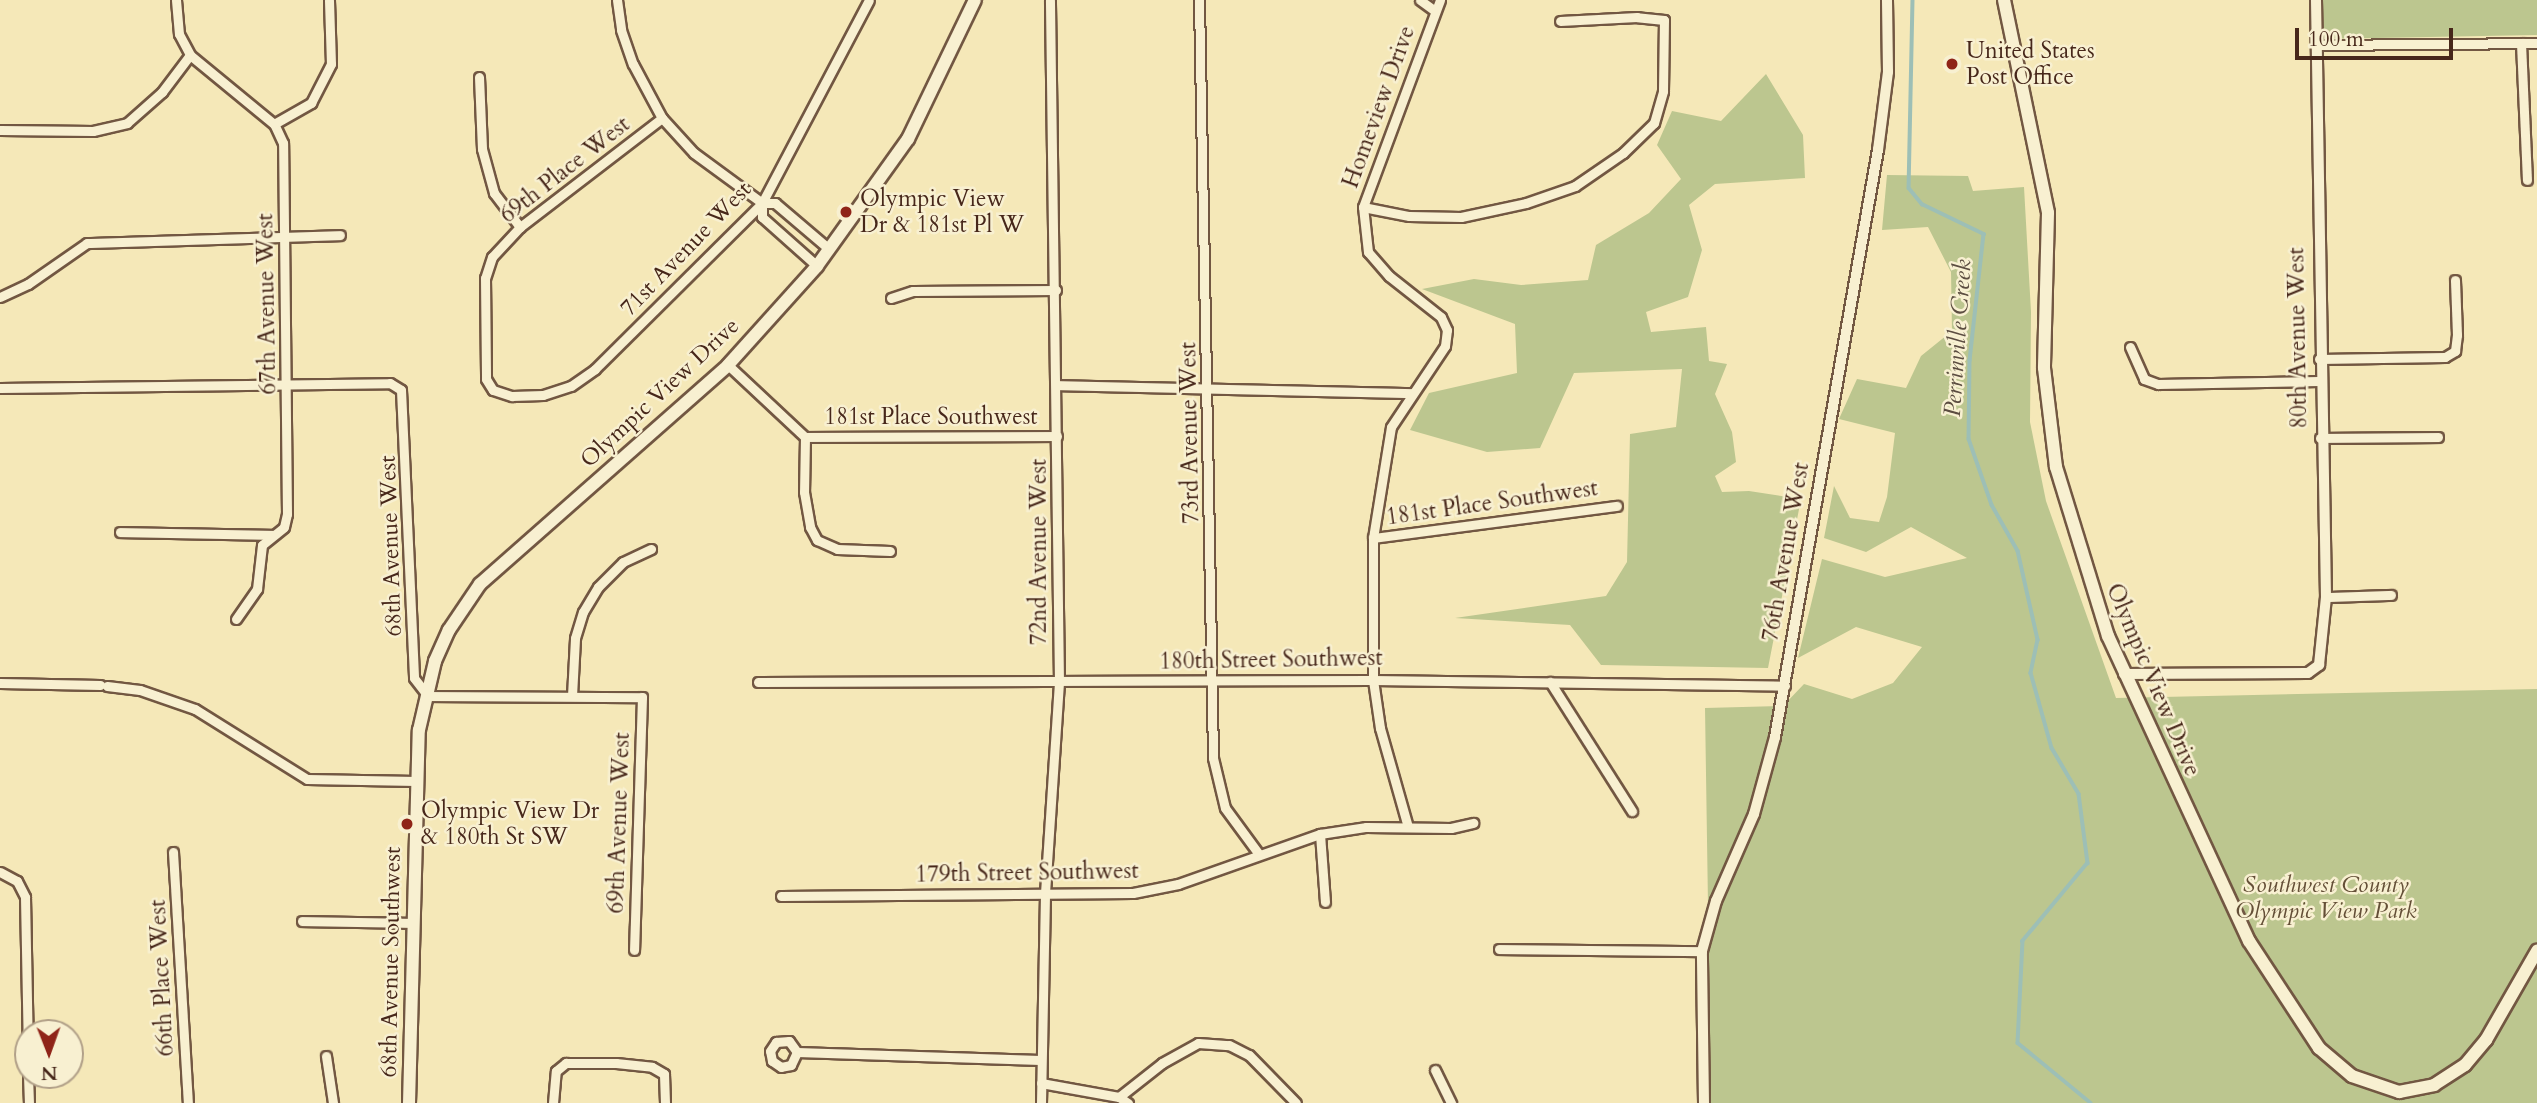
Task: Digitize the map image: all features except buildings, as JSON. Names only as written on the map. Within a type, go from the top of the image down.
[{"type":"main road","name":"Olympic View Drive","points":[[428,696],[435,661],[449,630],[480,584],[728,365],[817,265],[908,139],[975,0]]},
{"type":"main road","name":"Olympic View Drive","points":[[2004,0],[2048,213],[2043,349],[2052,445],[2094,598],[2124,674],[2255,951],[2309,1036],[2352,1076],[2399,1092],[2423,1089],[2456,1073],[2486,1040],[2537,951]]},
{"type":"main road","name":"68th Avenue Southwest","points":[[409,1103],[416,781],[419,730],[428,696]]},
{"type":"street","points":[[176,0],[179,34],[190,55],[274,124],[311,103],[331,64],[329,0]]},
{"type":"street","points":[[617,0],[621,30],[633,64],[662,118],[694,153],[762,203],[775,203],[829,249]]},
{"type":"street","name":"71st Avenue West","points":[[486,379],[493,390],[512,396],[543,395],[571,386],[595,369],[762,203],[869,0]]},
{"type":"street","name":"72nd Avenue West","points":[[1041,1103],[1045,893],[1059,682],[1056,290],[1050,0]]},
{"type":"street","name":"73rd Avenue West","points":[[1199,0],[1216,783],[1225,808],[1258,853]]},
{"type":"street","points":[[1420,0],[1434,10]]},
{"type":"street","name":"Homeview Drive","points":[[1411,393],[1445,346],[1447,330],[1441,317],[1389,276],[1368,252],[1363,207],[1434,10],[1440,0]]},
{"type":"street","name":"76th Avenue West","points":[[1704,1103],[1702,951],[1716,901],[1754,814],[1785,686],[1878,150],[1888,72],[1887,0]]},
{"type":"street","name":"80th Avenue West","points":[[2124,674],[2311,671],[2319,665],[2324,640],[2326,597],[2319,380],[2316,0]]},
{"type":"street","points":[[1363,207],[1409,216],[1461,217],[1526,204],[1575,186],[1623,153],[1654,123],[1663,90],[1664,20],[1637,17],[1560,21]]},
{"type":"street","points":[[2521,43],[2527,180]]},
{"type":"street","points":[[2316,45],[2537,43]]},
{"type":"street","points":[[0,130],[93,131],[127,123],[162,92],[190,55]]},
{"type":"street","points":[[479,77],[485,160],[494,192],[520,227]]},
{"type":"street","name":"69th Place West","points":[[486,379],[485,278],[492,257],[520,227],[662,118]]},
{"type":"street","name":"67th Avenue West","points":[[236,619],[257,589],[262,545],[284,527],[288,514],[283,143],[274,124]]},
{"type":"street","points":[[762,203],[762,217],[817,265]]},
{"type":"street","points":[[0,297],[28,284],[87,243],[285,234],[340,235]]},
{"type":"street","points":[[2319,359],[2445,357],[2455,351],[2455,280]]},
{"type":"street","points":[[891,298],[913,291],[1056,290]]},
{"type":"street","points":[[2130,347],[2144,379],[2158,384],[2319,380]]},
{"type":"street","points":[[728,365],[806,437],[804,492],[810,527],[817,540],[846,550],[890,551]]},
{"type":"street","name":"68th Avenue West","points":[[288,386],[390,383],[401,390],[414,678],[428,696]]},
{"type":"street","points":[[1056,385],[1411,393],[1391,427],[1373,538],[1373,680],[1380,728],[1408,827]]},
{"type":"street","points":[[0,388],[288,386]]},
{"type":"street","name":"181st Place Southwest","points":[[806,437],[1057,436]]},
{"type":"street","points":[[2320,438],[2438,437]]},
{"type":"street","name":"181st Place Southwest","points":[[1373,538],[1617,506]]},
{"type":"street","points":[[120,532],[273,535]]},
{"type":"street","points":[[428,696],[572,696],[576,638],[583,612],[598,587],[624,562],[651,550]]},
{"type":"street","points":[[2326,597],[2391,595]]},
{"type":"street","name":"180th Street Southwest","points":[[758,682],[1214,683],[1373,680],[1785,686]]},
{"type":"street","points":[[0,682],[103,685],[140,690],[195,709],[307,779],[416,781]]},
{"type":"street","points":[[1550,682],[1632,811]]},
{"type":"street","name":"69th Avenue West","points":[[572,696],[642,697],[634,950]]},
{"type":"street","name":"179th Street Southwest","points":[[781,895],[1144,891],[1178,884],[1258,853],[1320,834],[1473,823]]},
{"type":"street","points":[[1320,834],[1325,902]]},
{"type":"street","name":"66th Place West","points":[[173,852],[188,1103]]},
{"type":"street","points":[[0,872],[18,881],[25,897],[27,1019]]},
{"type":"street","points":[[302,921],[412,923]]},
{"type":"street","points":[[1499,949],[1702,951]]},
{"type":"street","points":[[1119,1097],[1198,1043],[1229,1045],[1249,1055],[1296,1103]]},
{"type":"street","points":[[797,1052],[1040,1060]]},
{"type":"street","points":[[326,1056],[333,1103]]},
{"type":"street","points":[[553,1103],[556,1071],[566,1063],[616,1063],[652,1067],[664,1074],[665,1103]]},
{"type":"street","points":[[1435,1070],[1451,1103]]},
{"type":"street","points":[[1041,1083],[1119,1097],[1128,1103]]},
{"type":"green space","points":[[2321,0],[2537,0],[2537,35],[2320,39]]},
{"type":"green space","points":[[1766,74],[1803,135],[1805,178],[1715,184],[1689,205],[1702,250],[1688,297],[1646,312],[1651,332],[1706,327],[1709,361],[1727,364],[1715,394],[1732,432],[1736,462],[1715,476],[1722,492],[1749,491],[1801,499],[1768,668],[1601,665],[1570,625],[1455,618],[1606,596],[1627,562],[1630,434],[1676,427],[1682,369],[1574,373],[1540,448],[1487,452],[1410,430],[1429,393],[1517,373],[1515,324],[1422,289],[1474,279],[1521,285],[1588,280],[1596,245],[1649,213],[1681,179],[1657,145],[1672,111],[1721,121]]},
{"type":"green space","name":"Southwest County Olympic View Park","points":[[1887,175],[1968,176],[1973,191],[2024,187],[2031,312],[2030,422],[2046,501],[2116,698],[2537,689],[2537,1103],[1711,1103],[1705,708],[1783,706],[1804,684],[1852,699],[1893,683],[1922,647],[1856,627],[1798,658],[1822,559],[1885,577],[1967,558],[1911,527],[1866,552],[1824,538],[1834,486],[1850,518],[1879,522],[1887,497],[1895,433],[1839,419],[1857,379],[1906,388],[1921,356],[1952,331],[1951,272],[1928,227],[1882,230]]},
{"type":"waterway","name":"Perrinville Creek","points":[[1913,0],[1909,188],[1922,204],[1984,234],[1970,360],[1969,439],[1992,505],[2018,551],[2038,640],[2031,673],[2052,748],[2079,794],[2088,863],[2023,941],[2018,1043],[2091,1103]]},
{"type":"place","name":"United States Post Office","points":[[1952,64]]},
{"type":"place","name":"Olympic View Dr & 181st Pl W","points":[[846,212]]},
{"type":"place","name":"Olympic View Dr & 180th St SW","points":[[407,824]]}]
